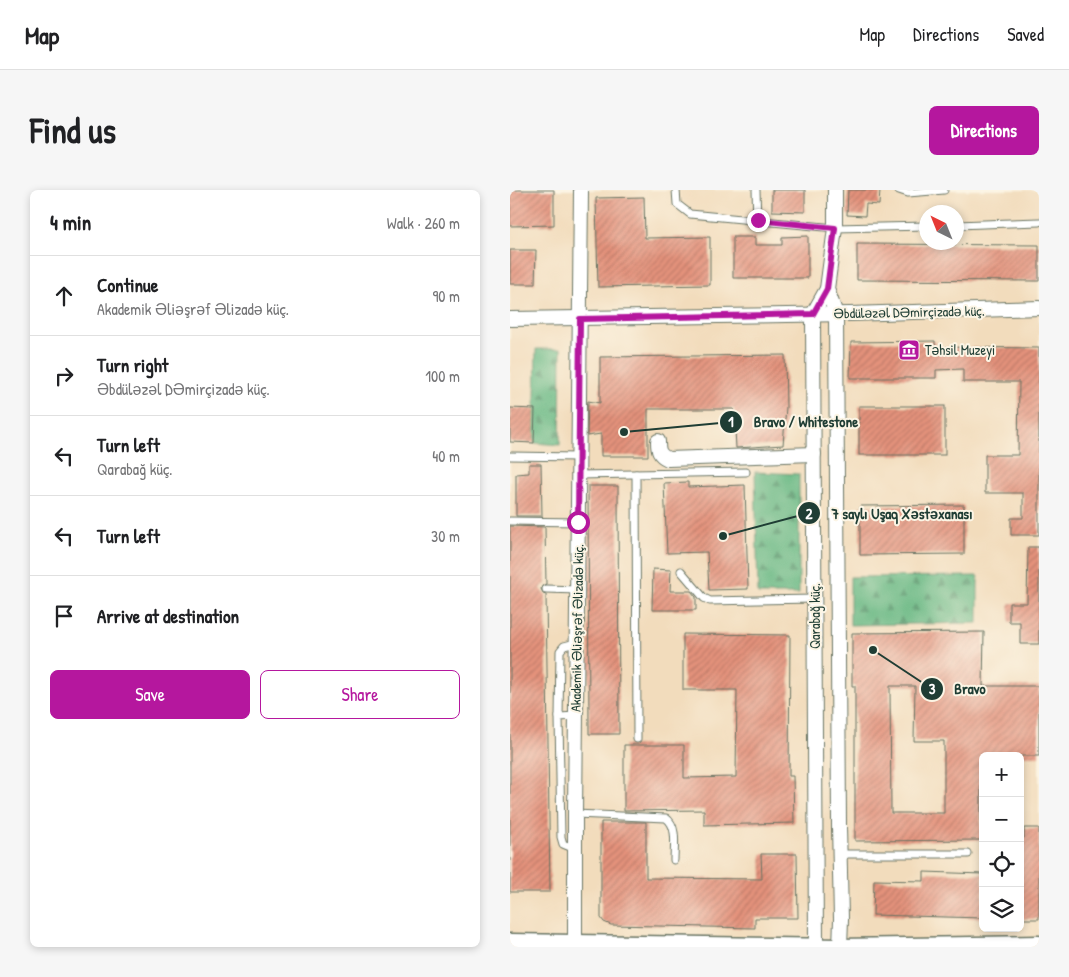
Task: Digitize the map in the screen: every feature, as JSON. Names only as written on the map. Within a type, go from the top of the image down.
[{"type":"street","name":"Akademik Əliəşrəf Əlizadə küç.","points":[[575,945],[581,190]]},
{"type":"street","name":"Qarabağ küç.","points":[[816,946],[813,314],[827,289],[835,228],[835,190]]},
{"type":"street","name":"Qarabağ küç.","points":[[827,289],[836,314],[839,825],[841,854],[840,947]]},
{"type":"street","name":"Əbdüləzəl DƏmirçizadə küç.","points":[[510,319],[836,314],[1039,308]]},
{"type":"street","points":[[658,441],[658,450],[662,456],[668,459],[814,454]]},
{"type":"street","points":[[815,752],[839,753]]},
{"type":"street","points":[[816,825],[839,825]]},
{"type":"street","points":[[510,942],[575,945],[840,947],[1039,944]]},
{"type":"lane","points":[[676,190],[677,204],[690,214],[835,228],[919,226]]},
{"type":"lane","points":[[756,190],[758,220]]},
{"type":"lane","points":[[899,190],[908,193],[944,190]]},
{"type":"lane","points":[[964,225],[1039,222]]},
{"type":"lane","points":[[510,456],[578,458]]},
{"type":"lane","points":[[578,475],[746,472]]},
{"type":"lane","points":[[636,474],[637,739]]},
{"type":"lane","points":[[510,521],[578,522]]},
{"type":"lane","points":[[681,571],[704,598],[710,601],[815,598]]},
{"type":"lane","points":[[546,589],[577,590]]},
{"type":"lane","points":[[575,849],[562,842],[559,717],[560,651],[564,646],[576,644]]},
{"type":"lane","points":[[559,717],[576,716]]},
{"type":"lane","points":[[575,814],[666,818],[674,826],[674,860]]},
{"type":"lane","points":[[841,854],[968,854]]},
{"type":"green space","points":[[536,349],[561,349],[560,445],[534,443]]},
{"type":"green space","points":[[755,472],[799,474],[799,594],[758,594]]},
{"type":"green space","points":[[978,576],[978,623],[850,625],[850,577]]},
{"type":"building","points":[[510,190],[554,190],[554,225],[510,226]]},
{"type":"building","points":[[772,190],[805,190],[805,212],[772,211]]},
{"type":"building","points":[[848,190],[880,190],[879,205],[866,204],[865,216],[847,215]]},
{"type":"building","points":[[644,197],[645,238],[710,237],[710,285],[598,287],[596,198]]},
{"type":"building","points":[[808,236],[808,278],[733,278],[733,237],[755,237],[755,245],[782,245],[782,237]]},
{"type":"building","points":[[857,244],[919,244],[919,250],[964,250],[964,245],[1039,245],[1039,281],[857,280]]},
{"type":"building","points":[[510,250],[536,250],[535,284],[510,284]]},
{"type":"building","points":[[935,341],[935,347],[1039,348],[1039,535],[1011,535],[1011,518],[1023,518],[1023,493],[985,493],[985,455],[1018,455],[1019,382],[963,382],[963,369],[936,370],[936,378],[850,378],[851,342]]},
{"type":"building","points":[[785,355],[786,407],[783,445],[736,448],[734,409],[648,409],[648,456],[601,456],[601,434],[587,436],[588,401],[600,403],[600,357]]},
{"type":"building","points":[[859,406],[945,406],[945,455],[859,455]]},
{"type":"building","points":[[510,408],[535,409],[534,443],[510,442]]},
{"type":"building","points":[[529,464],[541,464],[542,516],[516,516],[516,474],[529,473]]},
{"type":"building","points":[[688,482],[688,487],[745,485],[748,589],[709,590],[707,552],[667,553],[664,483]]},
{"type":"building","points":[[588,486],[618,486],[619,734],[589,734]]},
{"type":"building","points":[[964,505],[964,554],[860,555],[860,506]]},
{"type":"building","points":[[510,526],[545,527],[546,584],[541,589],[546,594],[550,892],[510,892]]},
{"type":"building","points":[[1028,547],[1039,547],[1039,644],[1020,644],[1020,622],[1009,622],[1009,603],[1027,603]]},
{"type":"building","points":[[653,569],[671,570],[670,591],[691,591],[696,597],[696,610],[652,610]]},
{"type":"building","points":[[984,632],[983,686],[1039,686],[1039,756],[1024,756],[1024,752],[979,752],[979,840],[855,841],[855,686],[852,686],[852,633]],"holes":[[[890,686],[915,686],[914,741],[944,741],[944,813],[891,813]]]},
{"type":"building","points":[[683,634],[790,635],[789,776],[793,776],[794,823],[704,825],[704,810],[624,811],[624,745],[684,745],[684,778],[736,777],[737,690],[683,690]]},
{"type":"building","points":[[601,822],[646,822],[646,878],[762,879],[761,854],[797,854],[798,918],[755,918],[755,928],[611,925],[604,922],[601,918]]},
{"type":"building","points":[[1024,828],[1039,828],[1039,919],[1024,919]]},
{"type":"building","points":[[924,872],[979,874],[979,918],[873,915],[874,880],[924,881]]},
{"type":"place","name":"Təhsil Muzeyi","points":[[909,350]]},
{"type":"place","name":"Bravo / Whitestone","points":[[624,432]]},
{"type":"place","name":"7 saylı Uşaq Xəstəxanası","points":[[723,536]]},
{"type":"place","name":"Bravo","points":[[873,650]]},
{"type":"route","points":[[578,522],[580,319],[813,314],[827,289],[835,228],[758,220]]}]
